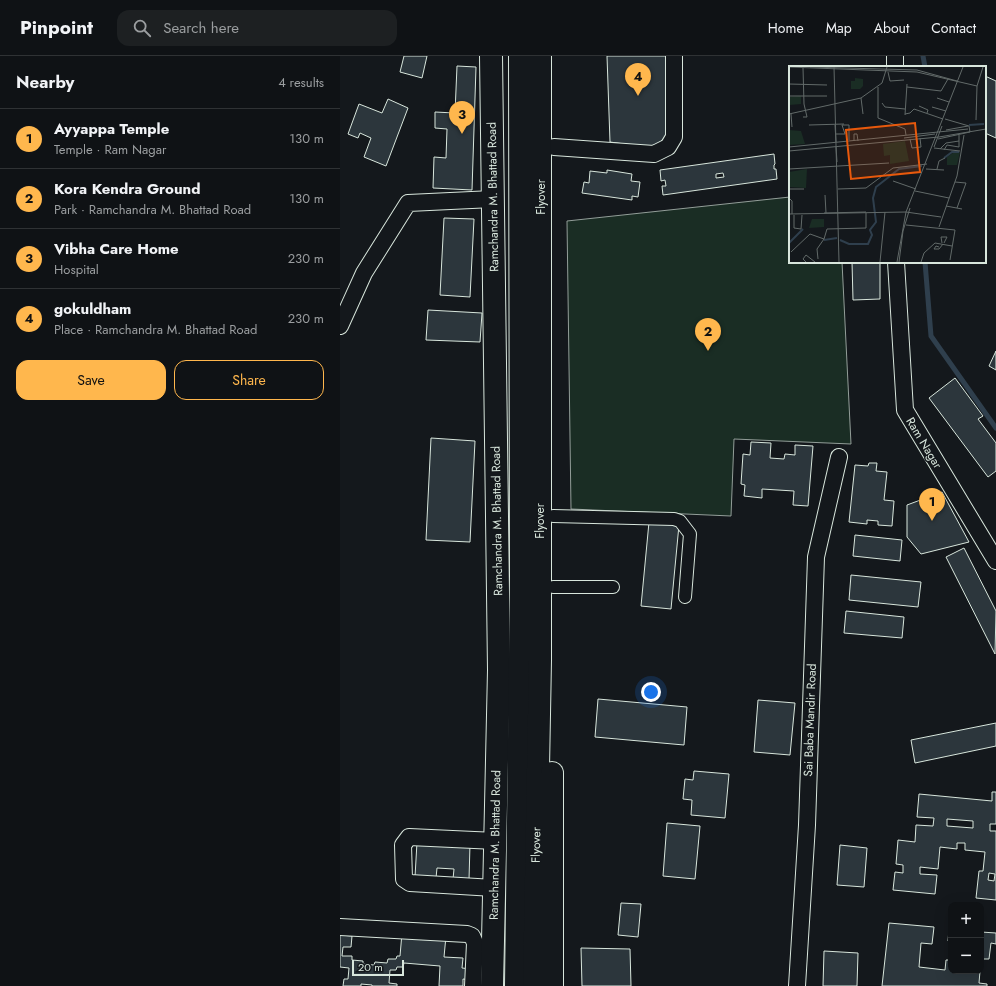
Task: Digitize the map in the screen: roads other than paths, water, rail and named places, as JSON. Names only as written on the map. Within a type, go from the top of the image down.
[{"type":"main road","name":"Ramchandra M. Bhattad Road","points":[[491,56],[499,670],[492,986]]},
{"type":"main road","name":"Flyover","points":[[516,986],[521,576],[520,56]]},
{"type":"main road","name":"Flyover","points":[[534,986],[540,660],[540,56]]},
{"type":"main road","points":[[552,986],[554,56]]},
{"type":"street","points":[[554,147],[654,154],[668,146],[674,137],[674,56]]},
{"type":"street","points":[[340,326],[364,273],[408,203],[493,199]]},
{"type":"street","name":"Ram Nagar","points":[[896,263],[905,410],[996,561]]},
{"type":"street","name":"Sai Baba Mandir Road","points":[[797,986],[807,825],[816,557],[839,457]]},
{"type":"street","points":[[553,516],[674,519],[680,521],[690,534],[685,597]]},
{"type":"street","points":[[553,587],[613,587]]},
{"type":"street","points":[[494,888],[410,883],[404,879],[403,845],[409,837],[496,841]]},
{"type":"street","points":[[340,927],[467,934],[472,936],[475,943],[473,986]]},
{"type":"waterway","points":[[923,56],[925,66]]},
{"type":"waterway","points":[[925,263],[931,336],[996,428]]},
{"type":"place","name":"gokuldham","points":[[638,96]]},
{"type":"place","name":"Vibha Care Home","points":[[462,134]]},
{"type":"place","name":"Kora Kendra Ground","points":[[708,351]]},
{"type":"place","name":"Ayyappa Temple","points":[[932,521]]}]
